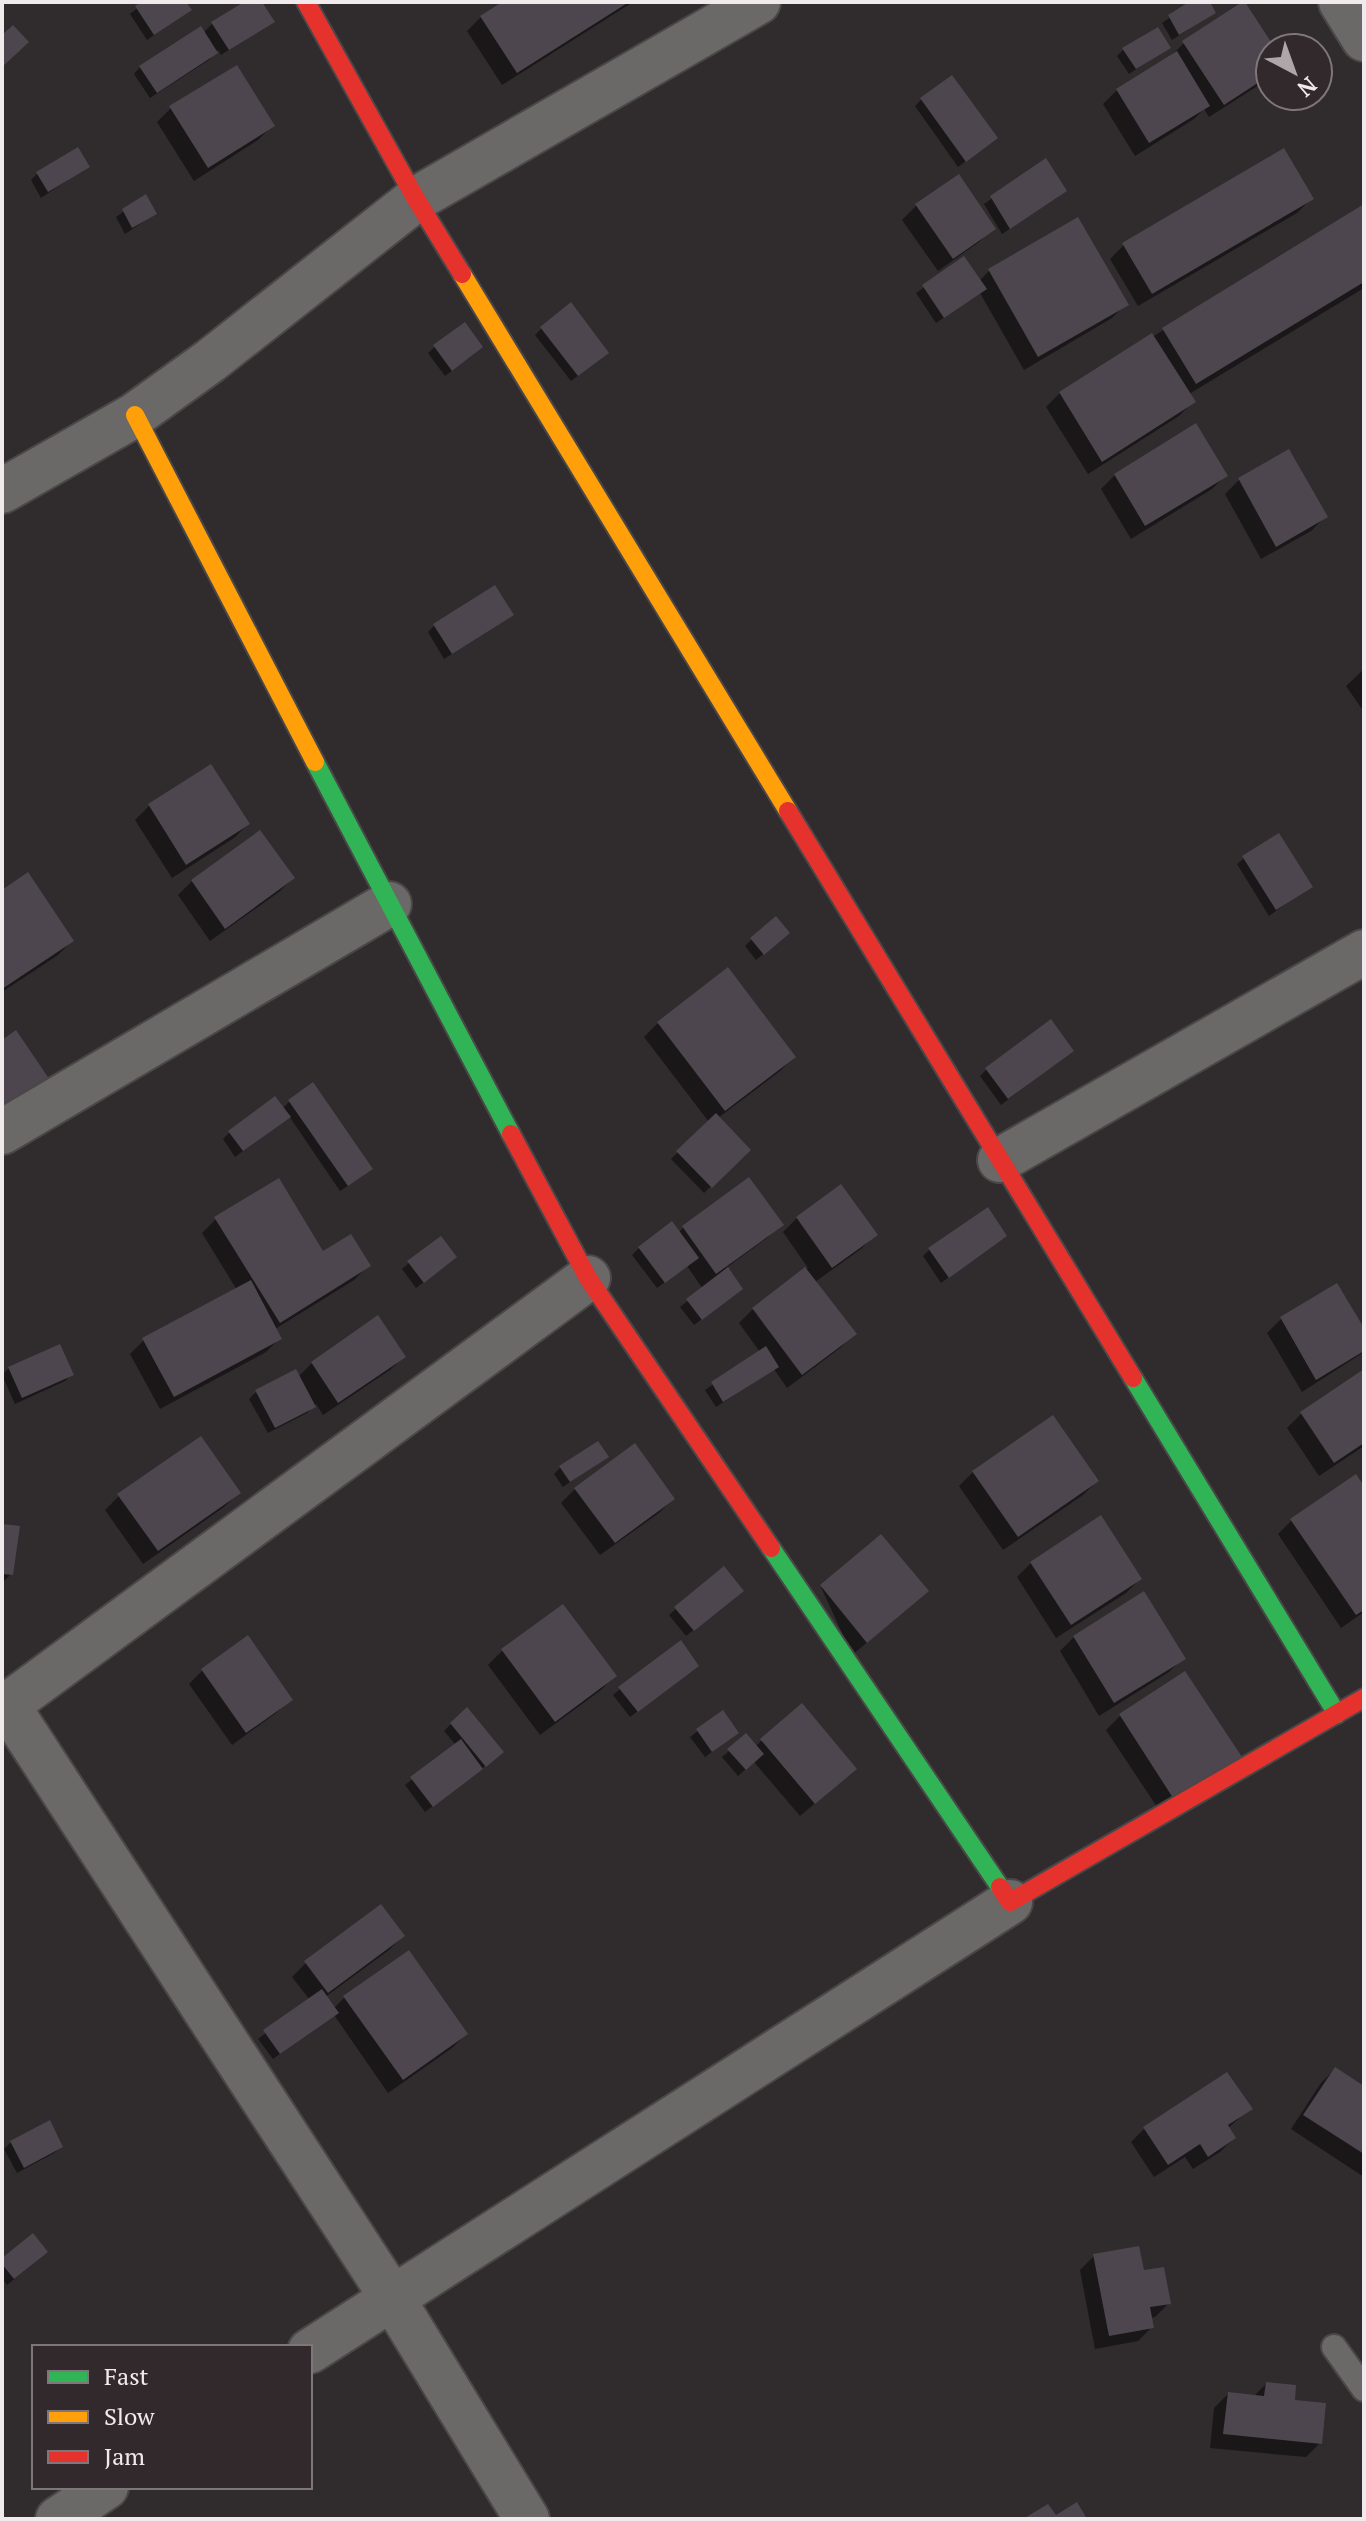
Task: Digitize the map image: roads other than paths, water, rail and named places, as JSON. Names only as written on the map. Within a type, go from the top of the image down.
[{"type":"street","points":[[306,2],[416,199],[1337,1714]]},
{"type":"street","points":[[2,491],[135,415],[416,199],[758,2]]},
{"type":"street","points":[[1341,2],[1364,39]]},
{"type":"street","points":[[135,415],[588,1278],[1010,1902]]},
{"type":"street","points":[[2,1132],[389,904]]},
{"type":"street","points":[[1000,1160],[1364,952]]},
{"type":"street","points":[[527,2519],[391,2296],[4,1707],[588,1278]]},
{"type":"street","points":[[312,2350],[391,2296],[1010,1902],[1364,1698]]},
{"type":"street","points":[[58,2519],[103,2489]]},
{"type":"lane","points":[[1334,2347],[1364,2389]]}]
